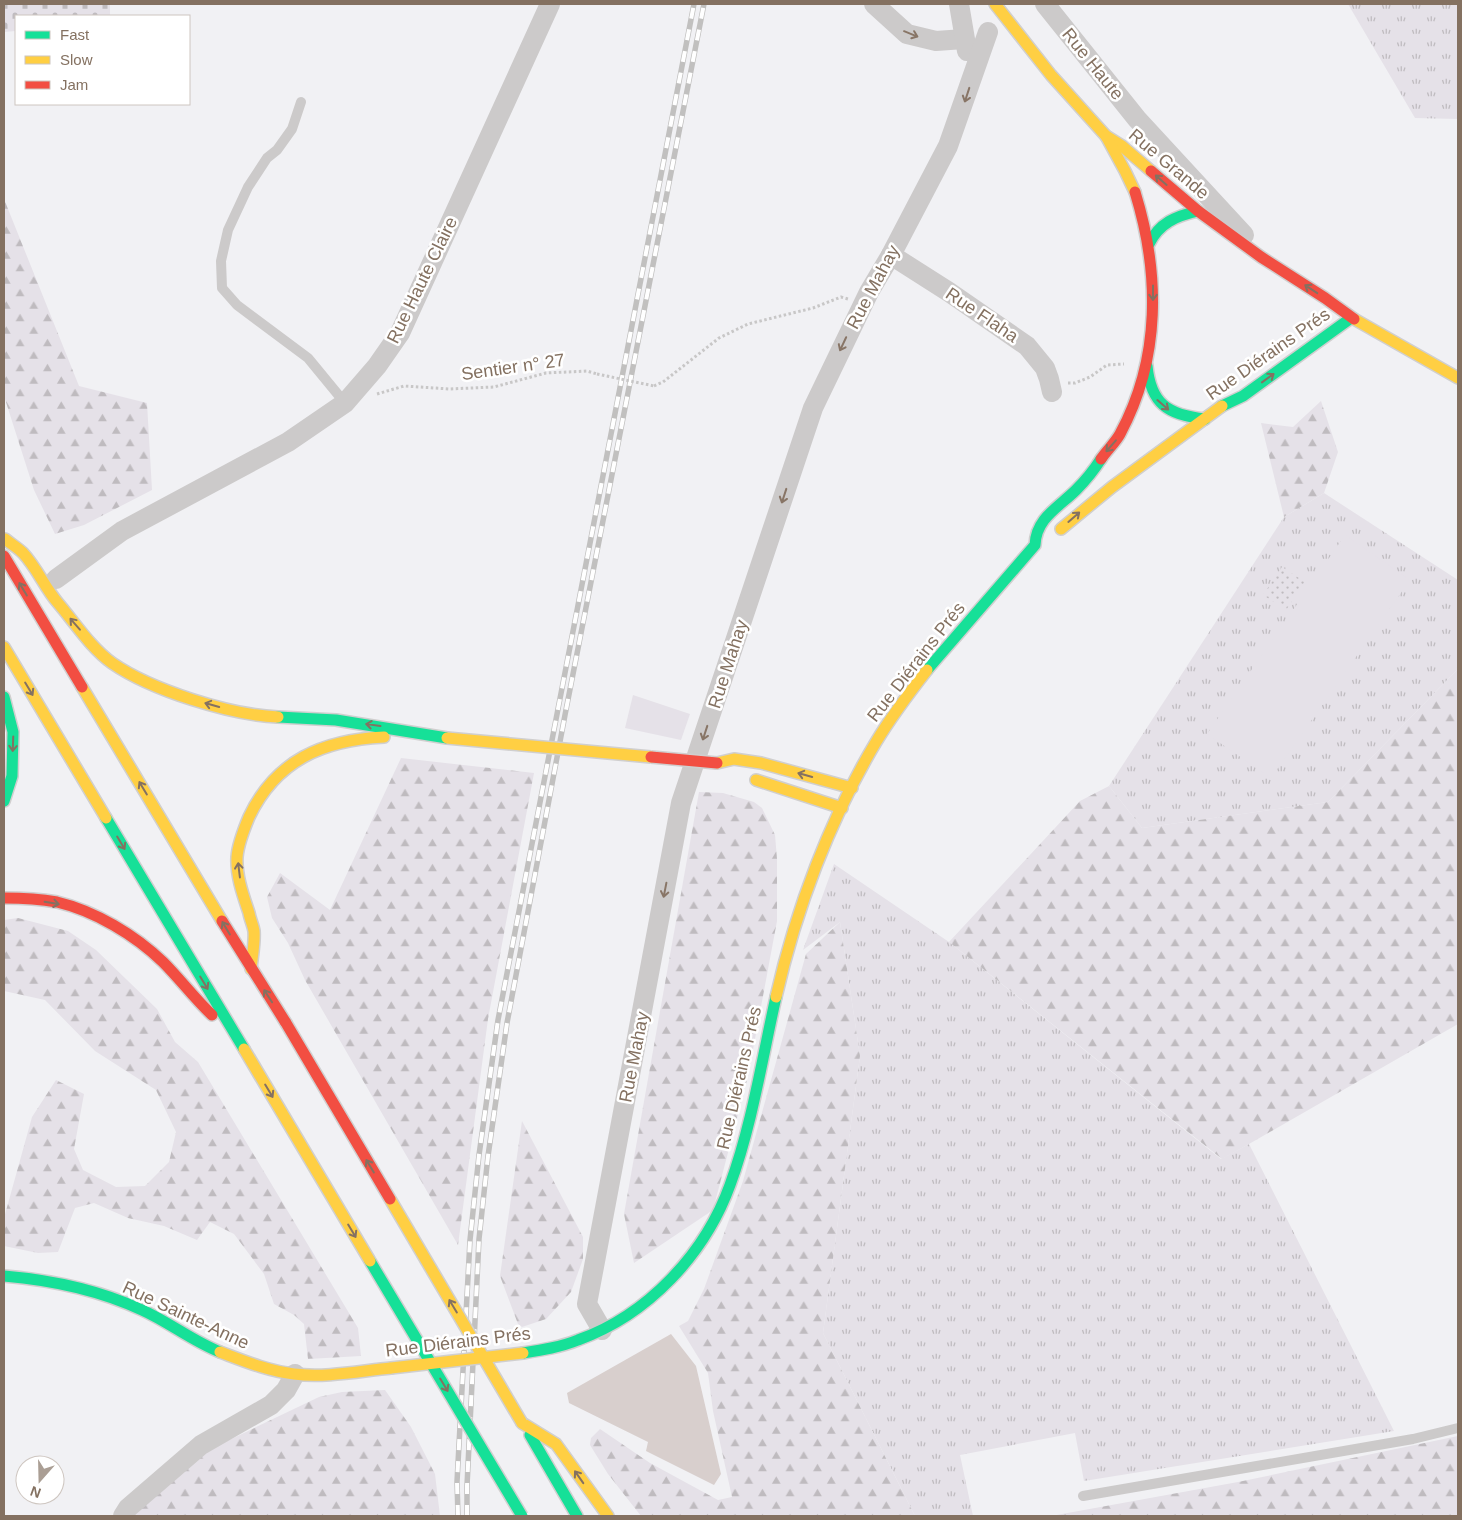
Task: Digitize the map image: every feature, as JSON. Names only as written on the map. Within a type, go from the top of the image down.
[{"type":"main road","name":"Rue Grande","points":[[995,4],[1051,75],[1106,136],[1122,146],[1198,211],[1261,257],[1325,298],[1351,318],[1458,378]]},
{"type":"main road","name":"Rue Diérains Prés","points":[[1106,136],[1126,171],[1135,192],[1149,244],[1153,284],[1153,318],[1147,366],[1149,388],[1164,407],[1170,411],[1205,419]]},
{"type":"main road","points":[[1149,244],[1152,236],[1166,222],[1181,215],[1198,211]]},
{"type":"main road","name":"Rue Diérains Prés","points":[[295,1374],[326,1374],[391,1368],[524,1353],[568,1344],[602,1330],[635,1310],[684,1265],[703,1240],[726,1196],[735,1170],[750,1115],[785,960],[798,917],[816,870],[852,788],[881,734],[907,697],[935,660],[1043,542],[1100,496],[1226,403],[1243,396],[1351,318]]},
{"type":"main road","name":"Rue Diérains Prés","points":[[1043,542],[1040,526],[1082,484],[1118,438],[1147,366]]},
{"type":"main road","points":[[4,538],[23,553],[55,599],[111,662],[141,680],[170,692],[232,710],[268,717],[336,720],[371,724],[443,737],[717,763],[734,759],[776,767],[852,788]]},
{"type":"main road","points":[[4,556],[251,969],[286,1023],[577,1516]]},
{"type":"main road","points":[[4,647],[522,1516]]},
{"type":"main road","points":[[4,697],[14,732],[12,776],[4,801]]},
{"type":"main road","points":[[251,969],[254,931],[241,888],[237,857],[244,828],[257,800],[275,778],[297,759],[332,744],[360,738],[443,737]]},
{"type":"main road","points":[[717,763],[731,772]]},
{"type":"main road","points":[[748,778],[842,808]]},
{"type":"main road","points":[[4,898],[65,904],[123,931],[162,961],[193,998],[241,1044]]},
{"type":"main road","name":"Rue Sainte-Anne","points":[[4,1276],[28,1278],[85,1289],[142,1310],[203,1344],[238,1360],[256,1366],[295,1374]]},
{"type":"main road","points":[[522,1423],[556,1444],[608,1516]]},
{"type":"street","name":"Rue Haute Claire","points":[[56,579],[122,531],[288,442],[344,404],[377,366],[400,334],[550,4]]},
{"type":"street","points":[[874,4],[908,34],[936,40],[964,39]]},
{"type":"street","points":[[959,4],[964,39],[974,70]]},
{"type":"street","name":"Rue Haute","points":[[1045,4],[1137,119],[1236,225],[1261,257]]},
{"type":"street","name":"Rue Mahay","points":[[602,1330],[587,1304],[681,803],[813,408],[862,305],[891,255],[948,146],[988,32]]},
{"type":"street","name":"Rue Flaha","points":[[891,255],[949,292],[1027,346],[1045,368],[1052,392]]},
{"type":"street","points":[[122,1516],[128,1508],[201,1445],[270,1405],[286,1390],[295,1374]]},
{"type":"lane","points":[[302,102],[292,129],[277,150],[267,158],[248,188],[228,230],[221,261],[222,288],[237,305],[308,358],[344,404]]},
{"type":"lane","points":[[1083,1496],[1413,1439],[1458,1428]]},
{"type":"path","name":"Sentier n° 27","points":[[344,404],[404,386],[449,389],[494,387],[546,373],[587,371],[654,386],[663,382],[719,338],[748,324],[814,308],[841,296],[862,305]]},
{"type":"path","points":[[1075,383],[1094,375],[1107,365],[1133,362],[1147,366]]},
{"type":"green space","points":[[4,4],[110,4],[110,15],[15,15],[15,31],[4,32]]},
{"type":"green space","points":[[1348,4],[1458,4],[1458,119],[1415,118]]},
{"type":"green space","points":[[4,199],[79,386],[147,403],[152,490],[84,525],[55,534],[34,490],[4,396]]},
{"type":"green space","points":[[1321,401],[1338,452],[1324,493],[1284,517],[1261,423],[1293,427]]},
{"type":"green space","points":[[1324,493],[1458,580],[1458,669],[1328,802],[1142,828],[1109,786],[1284,517]]},
{"type":"green space","points":[[1345,535],[1410,580],[1271,778],[1207,734]]},
{"type":"green space","points":[[1282,567],[1305,582],[1286,610],[1263,595]]},
{"type":"green space","points":[[1458,669],[1458,1024],[1222,1159],[949,942],[1080,801],[1109,786],[1142,828],[1328,802]]},
{"type":"green space","points":[[633,695],[690,714],[681,740],[625,728]]},
{"type":"green space","points":[[401,758],[534,773],[488,1019],[458,1245],[305,980],[288,943],[272,918],[267,897],[280,873],[330,910]]},
{"type":"green space","points":[[699,792],[723,793],[754,802],[762,808],[775,835],[777,921],[748,1076],[713,1210],[634,1263],[624,1214]]},
{"type":"green space","points":[[834,864],[949,942],[1221,1159],[1249,1144],[1394,1431],[1084,1481],[1075,1433],[960,1455],[973,1516],[915,1516],[823,1333],[860,1056],[840,922],[803,950]]},
{"type":"green space","points":[[18,918],[68,931],[96,950],[157,1009],[175,1042],[198,1062],[358,1328],[361,1356],[308,1359],[304,1324],[294,1315],[274,1304],[264,1274],[234,1234],[210,1222],[197,1240],[164,1226],[128,1218],[94,1203],[75,1208],[58,1252],[38,1253],[4,1246],[4,1218],[32,1117],[56,1080],[84,1094],[74,1149],[83,1170],[116,1187],[145,1186],[169,1162],[176,1132],[156,1090],[95,1051],[45,1000],[4,991],[4,920]]},
{"type":"green space","points":[[840,922],[860,1056],[823,1333],[915,1516],[641,1516],[608,1474],[590,1445],[591,1438],[600,1429],[650,1463],[718,1500],[732,1497],[713,1411],[708,1373],[679,1326],[688,1321],[704,1289],[743,1181],[806,954]]},
{"type":"green space","points":[[522,1121],[583,1237],[583,1259],[571,1292],[546,1319],[522,1327],[518,1324],[500,1276]]},
{"type":"green space","points":[[385,1390],[411,1427],[435,1474],[440,1516],[129,1516],[202,1453],[319,1397],[342,1392]]},
{"type":"green space","points":[[1458,1436],[1458,1516],[1051,1516],[1238,1482]]},
{"type":"shaded area","points":[[671,1334],[696,1366],[721,1474],[714,1485],[646,1451],[648,1442],[569,1403],[567,1393]]},
{"type":"railway","points":[[458,1516],[457,1482],[470,1240],[479,1155],[498,1020],[694,4]]},
{"type":"railway","points":[[467,1516],[479,1239],[488,1156],[507,1023],[565,715],[704,4]]},
{"type":"traffic: fast","points":[[1149,244],[1163,226],[1175,218],[1198,211]]},
{"type":"traffic: fast","points":[[1222,406],[1243,396],[1351,318]]},
{"type":"traffic: fast","points":[[1147,366],[1153,390],[1157,398],[1164,405],[1181,414],[1205,419]]},
{"type":"traffic: fast","points":[[927,670],[1035,545],[1039,527],[1044,520],[1080,486],[1101,459]]},
{"type":"traffic: fast","points":[[4,697],[13,732],[12,776],[4,801]]},
{"type":"traffic: fast","points":[[278,717],[336,720],[447,738]]},
{"type":"traffic: fast","points":[[106,818],[244,1049]]},
{"type":"traffic: fast","points":[[523,1353],[565,1345],[604,1329],[628,1315],[671,1279],[706,1235],[730,1185],[738,1162],[751,1115],[776,997]]},
{"type":"traffic: fast","points":[[370,1261],[522,1516]]},
{"type":"traffic: fast","points":[[4,1276],[57,1283],[109,1297],[152,1315],[220,1352]]},
{"type":"traffic: fast","points":[[530,1435],[577,1516]]},
{"type":"traffic: slow","points":[[995,4],[1051,75],[1106,136],[1122,146],[1151,171]]},
{"type":"traffic: slow","points":[[1106,136],[1135,192]]},
{"type":"traffic: slow","points":[[1354,319],[1458,378]]},
{"type":"traffic: slow","points":[[1061,529],[1112,487],[1222,406]]},
{"type":"traffic: slow","points":[[5,539],[23,553],[33,565],[53,597],[97,650],[112,663],[148,683],[192,699],[237,712],[278,717]]},
{"type":"traffic: slow","points":[[4,647],[106,818]]},
{"type":"traffic: slow","points":[[776,997],[804,898],[829,833],[859,771],[900,705],[927,670]]},
{"type":"traffic: slow","points":[[82,687],[222,921]]},
{"type":"traffic: slow","points":[[251,969],[254,931],[240,885],[237,857],[245,826],[260,797],[287,767],[304,757],[341,743],[384,737]]},
{"type":"traffic: slow","points":[[447,738],[651,757]]},
{"type":"traffic: slow","points":[[717,763],[734,759],[761,763],[852,788]]},
{"type":"traffic: slow","points":[[756,780],[842,808]]},
{"type":"traffic: slow","points":[[244,1049],[370,1261]]},
{"type":"traffic: slow","points":[[390,1199],[522,1423]]},
{"type":"traffic: slow","points":[[220,1352],[265,1368],[294,1374],[330,1375],[391,1368]]},
{"type":"traffic: slow","points":[[391,1368],[523,1353]]},
{"type":"traffic: slow","points":[[522,1423],[556,1444],[608,1516]]},
{"type":"traffic: jam","points":[[1151,171],[1198,211],[1261,257],[1354,319]]},
{"type":"traffic: jam","points":[[1101,459],[1120,434],[1133,405],[1143,376],[1149,345],[1152,315],[1152,284],[1149,253],[1135,192]]},
{"type":"traffic: jam","points":[[4,556],[82,687]]},
{"type":"traffic: jam","points":[[651,757],[717,763]]},
{"type":"traffic: jam","points":[[4,898],[57,902],[86,911],[114,925],[140,942],[163,962],[212,1015]]},
{"type":"traffic: jam","points":[[222,921],[286,1023]]},
{"type":"traffic: jam","points":[[286,1023],[390,1199]]}]
